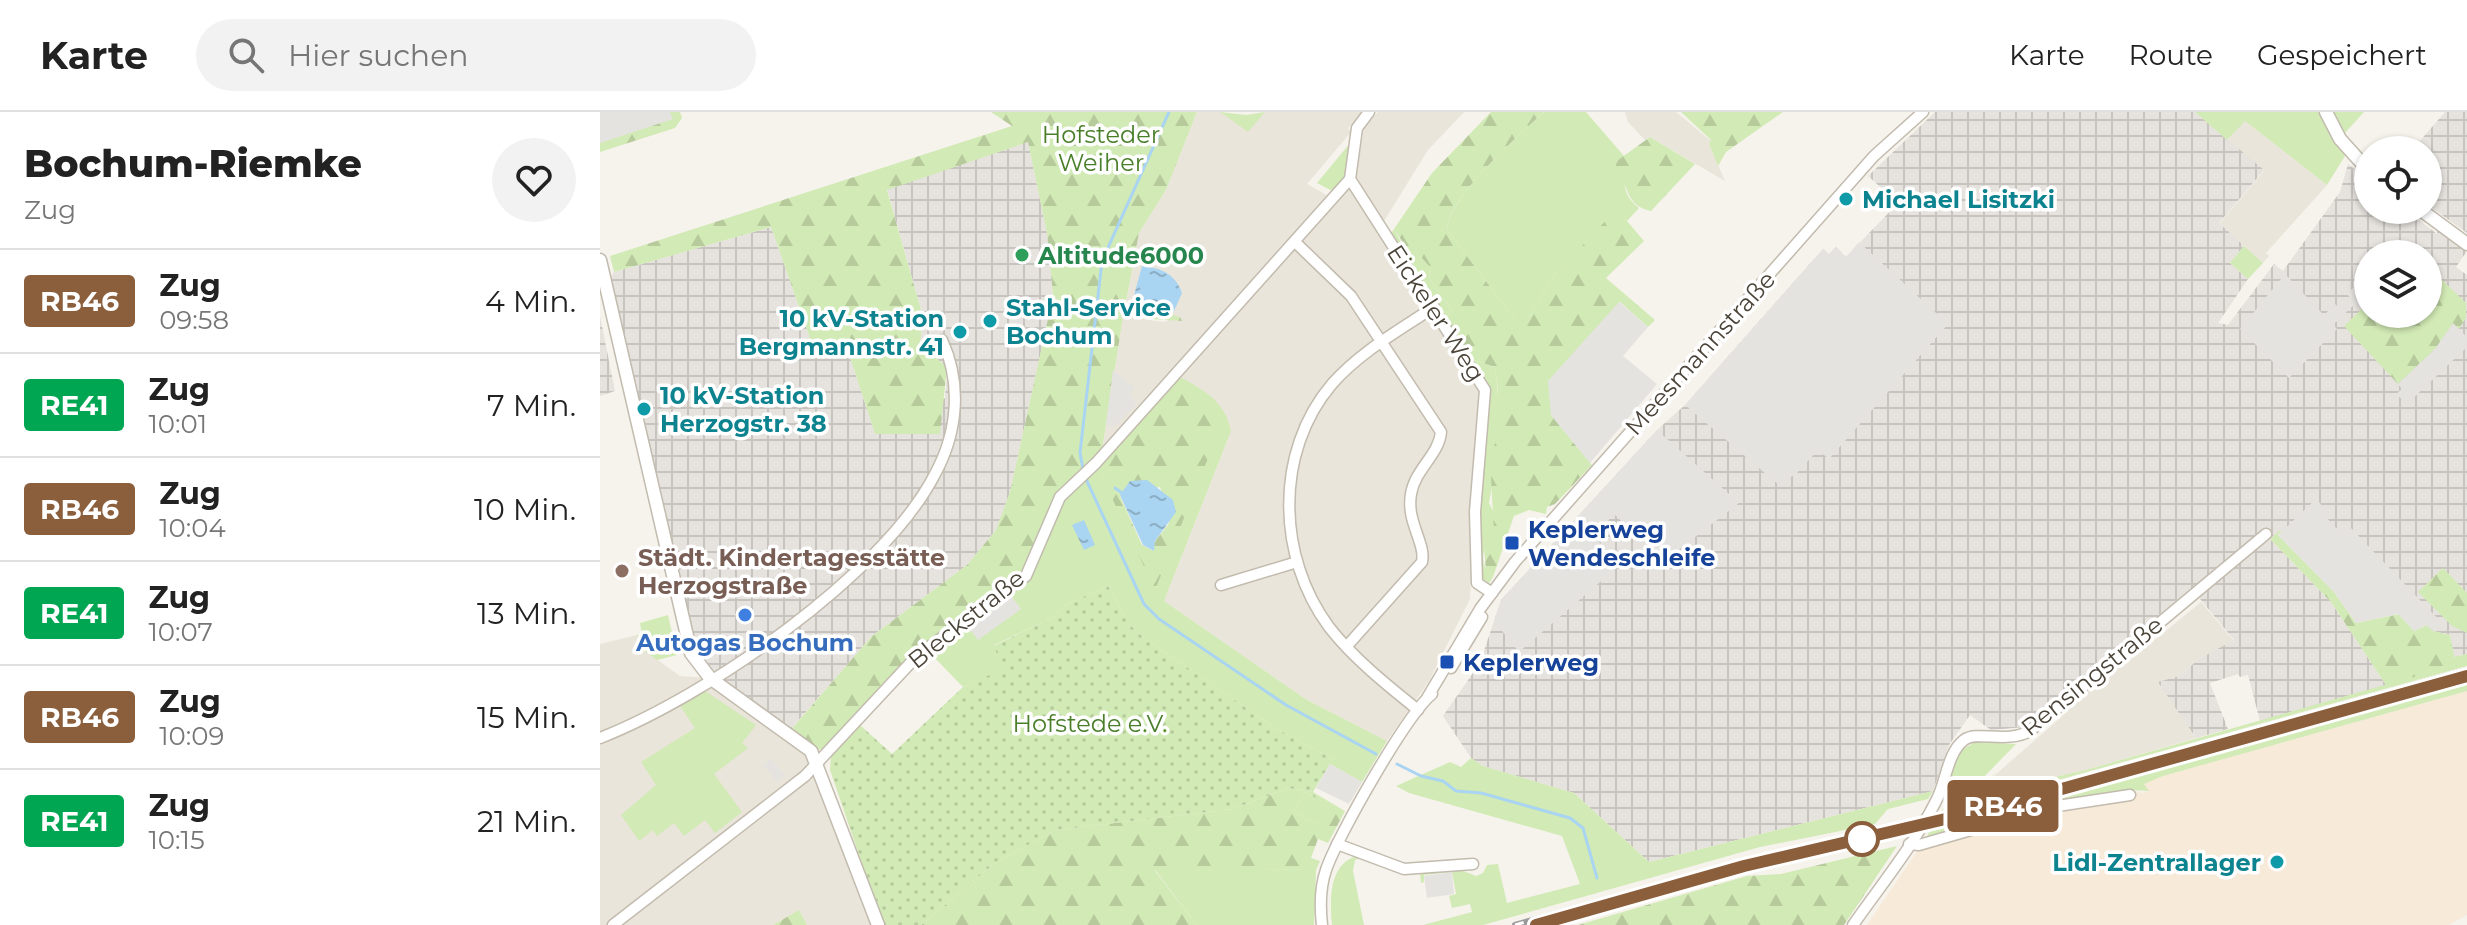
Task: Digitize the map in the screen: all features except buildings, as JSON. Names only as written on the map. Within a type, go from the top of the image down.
[{"type":"street","points":[[1350,179],[1357,128],[1369,112]]},
{"type":"street","name":"Meesmannstraße","points":[[1322,925],[1324,879],[1337,844],[1392,748],[1489,598],[1544,527],[1874,156],[1923,112]]},
{"type":"street","points":[[2326,112],[2340,139],[2354,154]]},
{"type":"street","name":"Bleckstraße","points":[[613,925],[818,762],[917,656],[1026,576],[1060,497],[1096,463],[1350,179]]},
{"type":"street","name":"Eickeler Weg","points":[[1350,179],[1485,390],[1475,512],[1477,583],[1489,598]]},
{"type":"street","points":[[2440,224],[2467,244]]},
{"type":"street","points":[[1295,242],[1343,286],[1441,432],[1440,445],[1420,469],[1410,497],[1412,528],[1424,553],[1422,562],[1347,646]]},
{"type":"street","points":[[600,260],[691,653],[710,678],[811,751],[818,762],[878,925]]},
{"type":"street","points":[[1418,710],[1347,646],[1316,607],[1297,562],[1289,515],[1289,487],[1305,427],[1334,382],[1381,342],[1434,307]]},
{"type":"street","points":[[600,738],[628,727],[710,678],[800,618],[875,552],[916,504],[936,474],[952,420],[956,376],[942,340]]},
{"type":"street","name":"Rensingstraße","points":[[1853,925],[1937,801],[1953,754],[1963,741],[1979,735],[2004,739],[2030,731],[2266,534]]},
{"type":"street","points":[[1221,585],[1297,562]]},
{"type":"street","points":[[1909,844],[1919,845],[2051,807],[2130,795]]},
{"type":"street","points":[[1337,844],[1404,869],[1473,864]]},
{"type":"shaded area","points":[[600,112],[670,112],[673,119],[600,143]]},
{"type":"shaded area","points":[[1197,112],[1220,112],[1248,131],[1265,112],[1363,112],[1348,128],[1351,132],[1307,184],[1337,201],[1350,187],[1480,386],[1470,599],[1429,681],[1387,741],[1307,700],[1164,601],[1231,431],[1107,454],[1102,450],[1123,316],[1163,322],[1179,317],[1126,303],[1139,233],[1166,190]]},
{"type":"shaded area","points":[[1378,112],[1464,112],[1428,150],[1384,221],[1356,177],[1364,128]]},
{"type":"shaded area","points":[[1625,112],[1676,112],[1711,141],[1709,144],[1725,181],[1650,137],[1645,140],[1628,122]]},
{"type":"shaded area","points":[[1935,112],[2195,112],[2264,170],[2219,223],[2244,246],[2230,263],[2248,279],[2218,323],[2228,325],[2274,264],[2283,271],[2340,192],[2348,164],[2354,168],[2354,224],[2424,224],[2437,234],[2437,229],[2467,251],[2456,267],[2467,275],[2467,654],[2454,657],[2450,635],[2433,631],[2279,531],[2270,539],[2331,602],[2386,685],[2260,721],[2248,675],[2240,677],[2238,674],[2210,683],[2228,729],[2196,738],[2158,682],[2179,676],[2199,659],[2234,640],[2191,588],[2025,727],[1991,730],[1970,715],[1949,745],[1933,791],[1649,862],[1574,793],[1483,766],[1471,758],[1443,716],[1480,663],[1501,600],[1657,430],[1685,405],[1823,249],[1829,254],[1836,247],[1846,257],[1898,203],[1868,176]]},
{"type":"shaded area","points":[[2445,112],[2467,112],[2467,233],[2442,215],[2442,136],[2424,136]]},
{"type":"shaded area","points":[[2244,120],[2327,185],[2266,253],[2269,256],[2263,263],[2219,224],[2264,171],[2227,140]]},
{"type":"shaded area","points":[[1028,142],[1047,233],[1053,297],[1010,492],[996,530],[967,565],[872,636],[790,730],[701,659],[689,633],[609,280],[614,272],[771,227],[810,338],[848,351],[875,434],[945,398],[947,374],[947,367],[920,345],[923,317],[887,189]]},
{"type":"shaded area","points":[[1859,242],[1948,324],[1829,459],[1818,450],[1797,473],[1779,485],[1685,405],[1823,249],[1829,254],[1836,247],[1846,257]]},
{"type":"shaded area","points":[[2285,274],[2337,329],[2289,378],[2240,329]]},
{"type":"shaded area","points":[[2354,287],[2354,305],[2334,324],[2325,314],[2335,304],[2340,309],[2351,299],[2347,294]]},
{"type":"shaded area","points":[[1619,302],[1648,327],[1623,356],[1657,384],[1590,463],[1551,415],[1548,381]]},
{"type":"shaded area","points":[[600,316],[615,391],[600,396]]},
{"type":"shaded area","points":[[2453,323],[2467,337],[2467,347],[2407,404],[2396,394],[2402,389],[2398,384],[2435,349]]},
{"type":"shaded area","points":[[1113,370],[1135,388],[1129,395],[1137,403],[1113,428],[1106,424]]},
{"type":"shaded area","points":[[1657,430],[1739,503],[1663,562],[1614,514],[1594,537],[1621,564],[1519,652],[1494,621],[1501,600]]},
{"type":"shaded area","points":[[2316,499],[2326,510],[2323,514],[2340,532],[2351,528],[2442,623],[2433,631],[2426,625],[2414,631],[2398,614],[2356,623],[2334,592],[2278,535]]},
{"type":"shaded area","points":[[1012,597],[1021,609],[978,640],[969,628]]},
{"type":"shaded area","points":[[2201,602],[2234,641],[2199,659],[2179,676],[2159,682],[2196,738],[2082,771],[1971,796],[2067,712],[2063,707],[2117,663],[2121,667]]},
{"type":"shaded area","points":[[637,635],[641,648],[680,676],[710,678],[811,751],[872,925],[807,925],[799,910],[773,925],[600,925],[600,644]]},
{"type":"shaded area","points":[[2467,691],[2467,915],[2449,925],[1867,925],[1926,838],[2051,802],[2130,790],[2143,793],[2148,791],[2144,784],[2163,776]]},
{"type":"shaded area","points":[[771,758],[785,775],[777,782],[763,765]]},
{"type":"shaded area","points":[[1330,764],[1362,782],[1349,804],[1316,788]]},
{"type":"shaded area","points":[[1452,872],[1454,894],[1427,898],[1424,876]]},
{"type":"green space","points":[[600,112],[680,112],[682,118],[675,128],[600,152]]},
{"type":"green space","name":"Hofsteder Weiher","points":[[991,112],[1197,112],[1166,190],[1139,233],[1126,302],[1180,317],[1182,321],[1123,317],[1102,450],[1060,497],[1026,576],[888,678],[822,749],[811,751],[788,733],[872,636],[967,565],[996,530],[1010,492],[1053,296],[1047,233],[1028,142],[887,190],[923,317],[920,345],[947,367],[940,434],[875,434],[848,351],[822,358],[810,338],[771,227],[614,272],[610,256],[1012,126]]},
{"type":"green space","points":[[1220,112],[1246,115],[1265,112],[1248,132]]},
{"type":"green space","points":[[1491,112],[1544,112],[1471,184],[1450,216],[1447,230],[1517,322],[1528,319],[1553,277],[1612,214],[1627,221],[1644,241],[1606,278],[1655,320],[1648,327],[1620,302],[1551,415],[1592,465],[1555,504],[1547,507],[1546,514],[1529,510],[1514,516],[1493,577],[1486,571],[1483,536],[1485,531],[1494,532],[1491,471],[1497,440],[1495,367],[1471,359],[1445,319],[1452,310],[1429,278],[1430,267],[1420,256],[1413,258],[1394,229],[1432,173]]},
{"type":"green space","points":[[1544,112],[1586,112],[1624,156],[1615,163],[1625,178],[1628,195],[1639,208],[1627,221],[1612,215],[1553,277],[1528,319],[1522,323],[1517,322],[1447,230],[1459,201],[1472,184]]},
{"type":"green space","points":[[1681,112],[1783,112],[1726,152],[1718,166],[1709,144],[1711,140]]},
{"type":"green space","points":[[2195,112],[2318,112],[2345,156],[2327,185],[2245,121],[2227,140]]},
{"type":"green space","points":[[2334,112],[2364,112],[2345,133]]},
{"type":"green space","points":[[1650,137],[1695,164],[1651,211],[1631,198],[1614,163]]},
{"type":"green space","points":[[1351,142],[1347,172],[1334,192],[1317,183]]},
{"type":"green space","points":[[1394,229],[1406,251],[1420,256],[1430,267],[1429,278],[1452,310],[1445,319],[1390,235]]},
{"type":"green space","points":[[2244,246],[2263,263],[2248,279],[2230,263]]},
{"type":"green space","points":[[2442,280],[2466,303],[2466,318],[2459,329],[2453,324],[2435,349],[2398,384],[2344,326],[2354,316],[2354,328],[2442,328]]},
{"type":"green space","points":[[1471,359],[1495,367],[1497,384],[1498,435],[1489,503],[1494,513],[1494,532],[1483,555],[1485,566],[1493,577],[1489,583],[1480,577],[1478,520],[1488,409]]},
{"type":"green space","points":[[1180,377],[1206,392],[1219,404],[1231,431],[1164,601],[1307,700],[1387,741],[1362,782],[1330,764],[1333,759],[1277,729],[1144,638],[1129,624],[1108,586],[1067,604],[1052,618],[994,645],[1006,668],[963,687],[930,653],[964,628],[1060,497],[1097,466],[1156,589],[1194,394],[1170,387]]},
{"type":"green space","points":[[1170,387],[1194,394],[1223,421],[1155,590],[1097,466]],"holes":[[[1160,487],[1172,520],[1154,542],[1154,551],[1142,545],[1120,496]]]},
{"type":"green space","points":[[2282,531],[2278,535],[2334,592],[2356,623],[2399,614],[2414,631],[2427,625],[2433,631],[2450,635],[2456,665],[2386,685],[2331,602],[2270,539]]},
{"type":"green space","points":[[2443,568],[2467,593],[2467,633],[2452,626],[2418,592]]},
{"type":"green space","name":"Hofstede e.V.","points":[[1108,586],[1129,624],[1144,638],[1277,729],[1333,759],[1313,792],[1289,788],[1232,809],[1056,830],[996,862],[921,925],[883,925],[830,770],[831,755],[860,725],[892,754],[963,687],[1005,668],[993,646],[1052,618],[1067,604]]},
{"type":"green space","points":[[668,615],[677,655],[657,660],[641,648],[637,635],[642,634],[640,623]]},
{"type":"green space","points":[[2467,654],[2467,666],[1940,813],[1997,772],[1973,795],[2082,771],[2455,665],[2454,657]]},
{"type":"green space","points":[[2467,679],[2467,691],[2163,776],[2144,784],[2149,791],[2130,790],[2051,802],[1926,838],[1933,825]]},
{"type":"green space","points":[[705,691],[756,725],[742,743],[748,748],[714,774],[742,812],[715,833],[705,820],[684,836],[674,823],[657,836],[653,830],[639,841],[621,815],[656,785],[641,762],[695,728],[680,706]]},
{"type":"green space","points":[[1975,742],[2016,744],[1975,786],[1942,802],[1960,751]]},
{"type":"green space","points":[[1471,758],[1483,766],[1574,793],[1649,862],[1933,791],[1928,799],[1888,809],[1875,824],[1760,847],[1483,925],[1423,925],[1472,912],[1470,904],[1452,908],[1449,896],[1456,894],[1452,872],[1424,875],[1424,882],[1421,883],[1420,873],[1456,868],[1476,876],[1483,873],[1487,865],[1498,864],[1507,903],[1580,884],[1562,836],[1409,793],[1396,786],[1450,762],[1461,767]]},
{"type":"green space","points":[[1289,788],[1313,792],[1345,811],[1328,843],[1318,839],[1311,858],[1320,861],[1316,870],[1157,868],[1155,871],[1197,925],[921,925],[996,862],[1056,830],[1232,809]],"holes":[[[1305,792],[1331,806],[1321,826],[1294,812]]]},
{"type":"green space","points":[[1305,792],[1332,806],[1321,826],[1294,812]]},
{"type":"green space","points":[[1897,846],[1844,925],[1578,925],[1747,876],[1781,874]]},
{"type":"green space","points":[[1357,856],[1361,858],[1355,860],[1353,871],[1364,925],[1332,925],[1331,895],[1336,875],[1348,860]]},
{"type":"green space","points":[[1157,867],[1316,870],[1314,925],[1197,925],[1155,870]]},
{"type":"green space","points":[[799,910],[807,925],[773,925]]},
{"type":"water","points":[[1142,266],[1162,270],[1176,281],[1182,293],[1174,311],[1135,303],[1133,299]]},
{"type":"water","points":[[1147,480],[1173,500],[1176,512],[1155,541],[1154,551],[1143,545],[1120,495],[1130,481]]},
{"type":"water","points":[[1084,520],[1095,545],[1084,550],[1072,525]]},
{"type":"waterway","points":[[1083,469],[1080,453],[1102,261],[1169,112]]},
{"type":"waterway","points":[[1085,477],[1144,604],[1159,619],[1286,705],[1376,754]]},
{"type":"waterway","points":[[1115,488],[1122,493]]},
{"type":"waterway","points":[[1397,764],[1421,776],[1443,781],[1456,791],[1481,793],[1570,818],[1583,828],[1597,878]]},
{"type":"railway","points":[[1515,925],[1742,861],[2000,801],[2467,670]]},
{"type":"train","name":"RB46","points":[[1536,925],[1744,866],[2001,806],[2467,676]]},
{"type":"place","name":"Michael Lisitzki","points":[[1846,199]]},
{"type":"place","name":"Altitude6000","points":[[1022,255]]},
{"type":"place","name":"Stahl-Service Bochum","points":[[990,321]]},
{"type":"place","name":"10 kV-Station Bergmannstr. 41","points":[[960,332]]},
{"type":"place","name":"10 kV-Station Herzogstr. 38","points":[[644,409]]},
{"type":"place","name":"Keplerweg Wendeschleife","points":[[1512,543]]},
{"type":"place","name":"Städt. Kindertagesstätte Herzogstraße","points":[[622,571]]},
{"type":"place","name":"Autogas Bochum","points":[[745,615]]},
{"type":"place","name":"Keplerweg","points":[[1447,662]]},
{"type":"place","name":"Lidl-Zentrallager","points":[[2277,862]]}]
